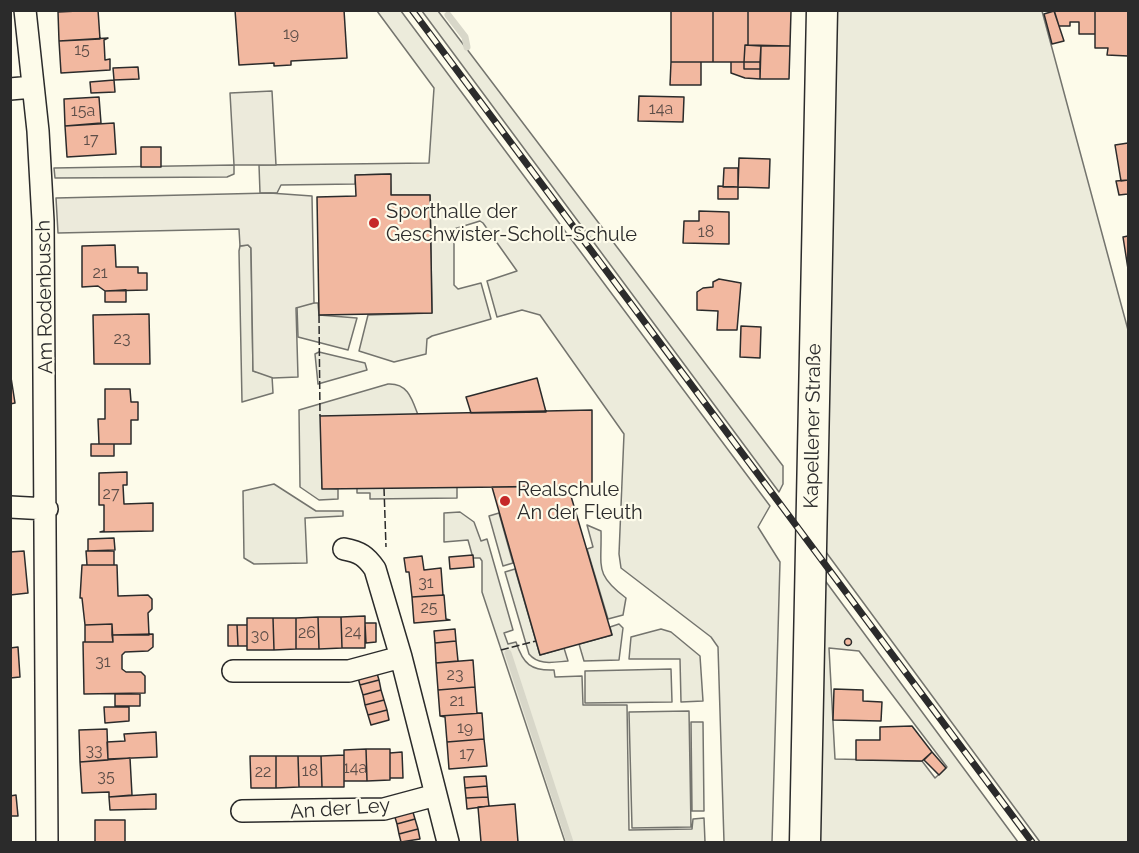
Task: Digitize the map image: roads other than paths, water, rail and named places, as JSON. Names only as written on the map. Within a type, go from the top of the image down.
[{"type":"main road","name":"Kapellener Straße","points":[[805,843],[822,10]]},
{"type":"street","name":"Am Rodenbusch","points":[[25,10],[44,220],[47,509],[44,674],[47,843]]},
{"type":"street","points":[[10,89],[33,87]]},
{"type":"street","points":[[10,507],[47,509]]},
{"type":"street","points":[[344,549],[358,552],[368,558],[375,569],[448,843]]},
{"type":"street","points":[[233,671],[348,671],[400,657]]},
{"type":"street","name":"An der Ley","points":[[242,812],[384,809],[436,795]]},
{"type":"waterway","points":[[448,15],[465,37],[467,47]]},
{"type":"waterway","points":[[508,653],[570,842]]},
{"type":"railway","points":[[412,10],[1032,842]]},
{"type":"place","name":"Sporthalle der Geschwister-Scholl-Schule","points":[[374,223]]},
{"type":"place","name":"Realschule An der Fleuth","points":[[505,501]]}]
